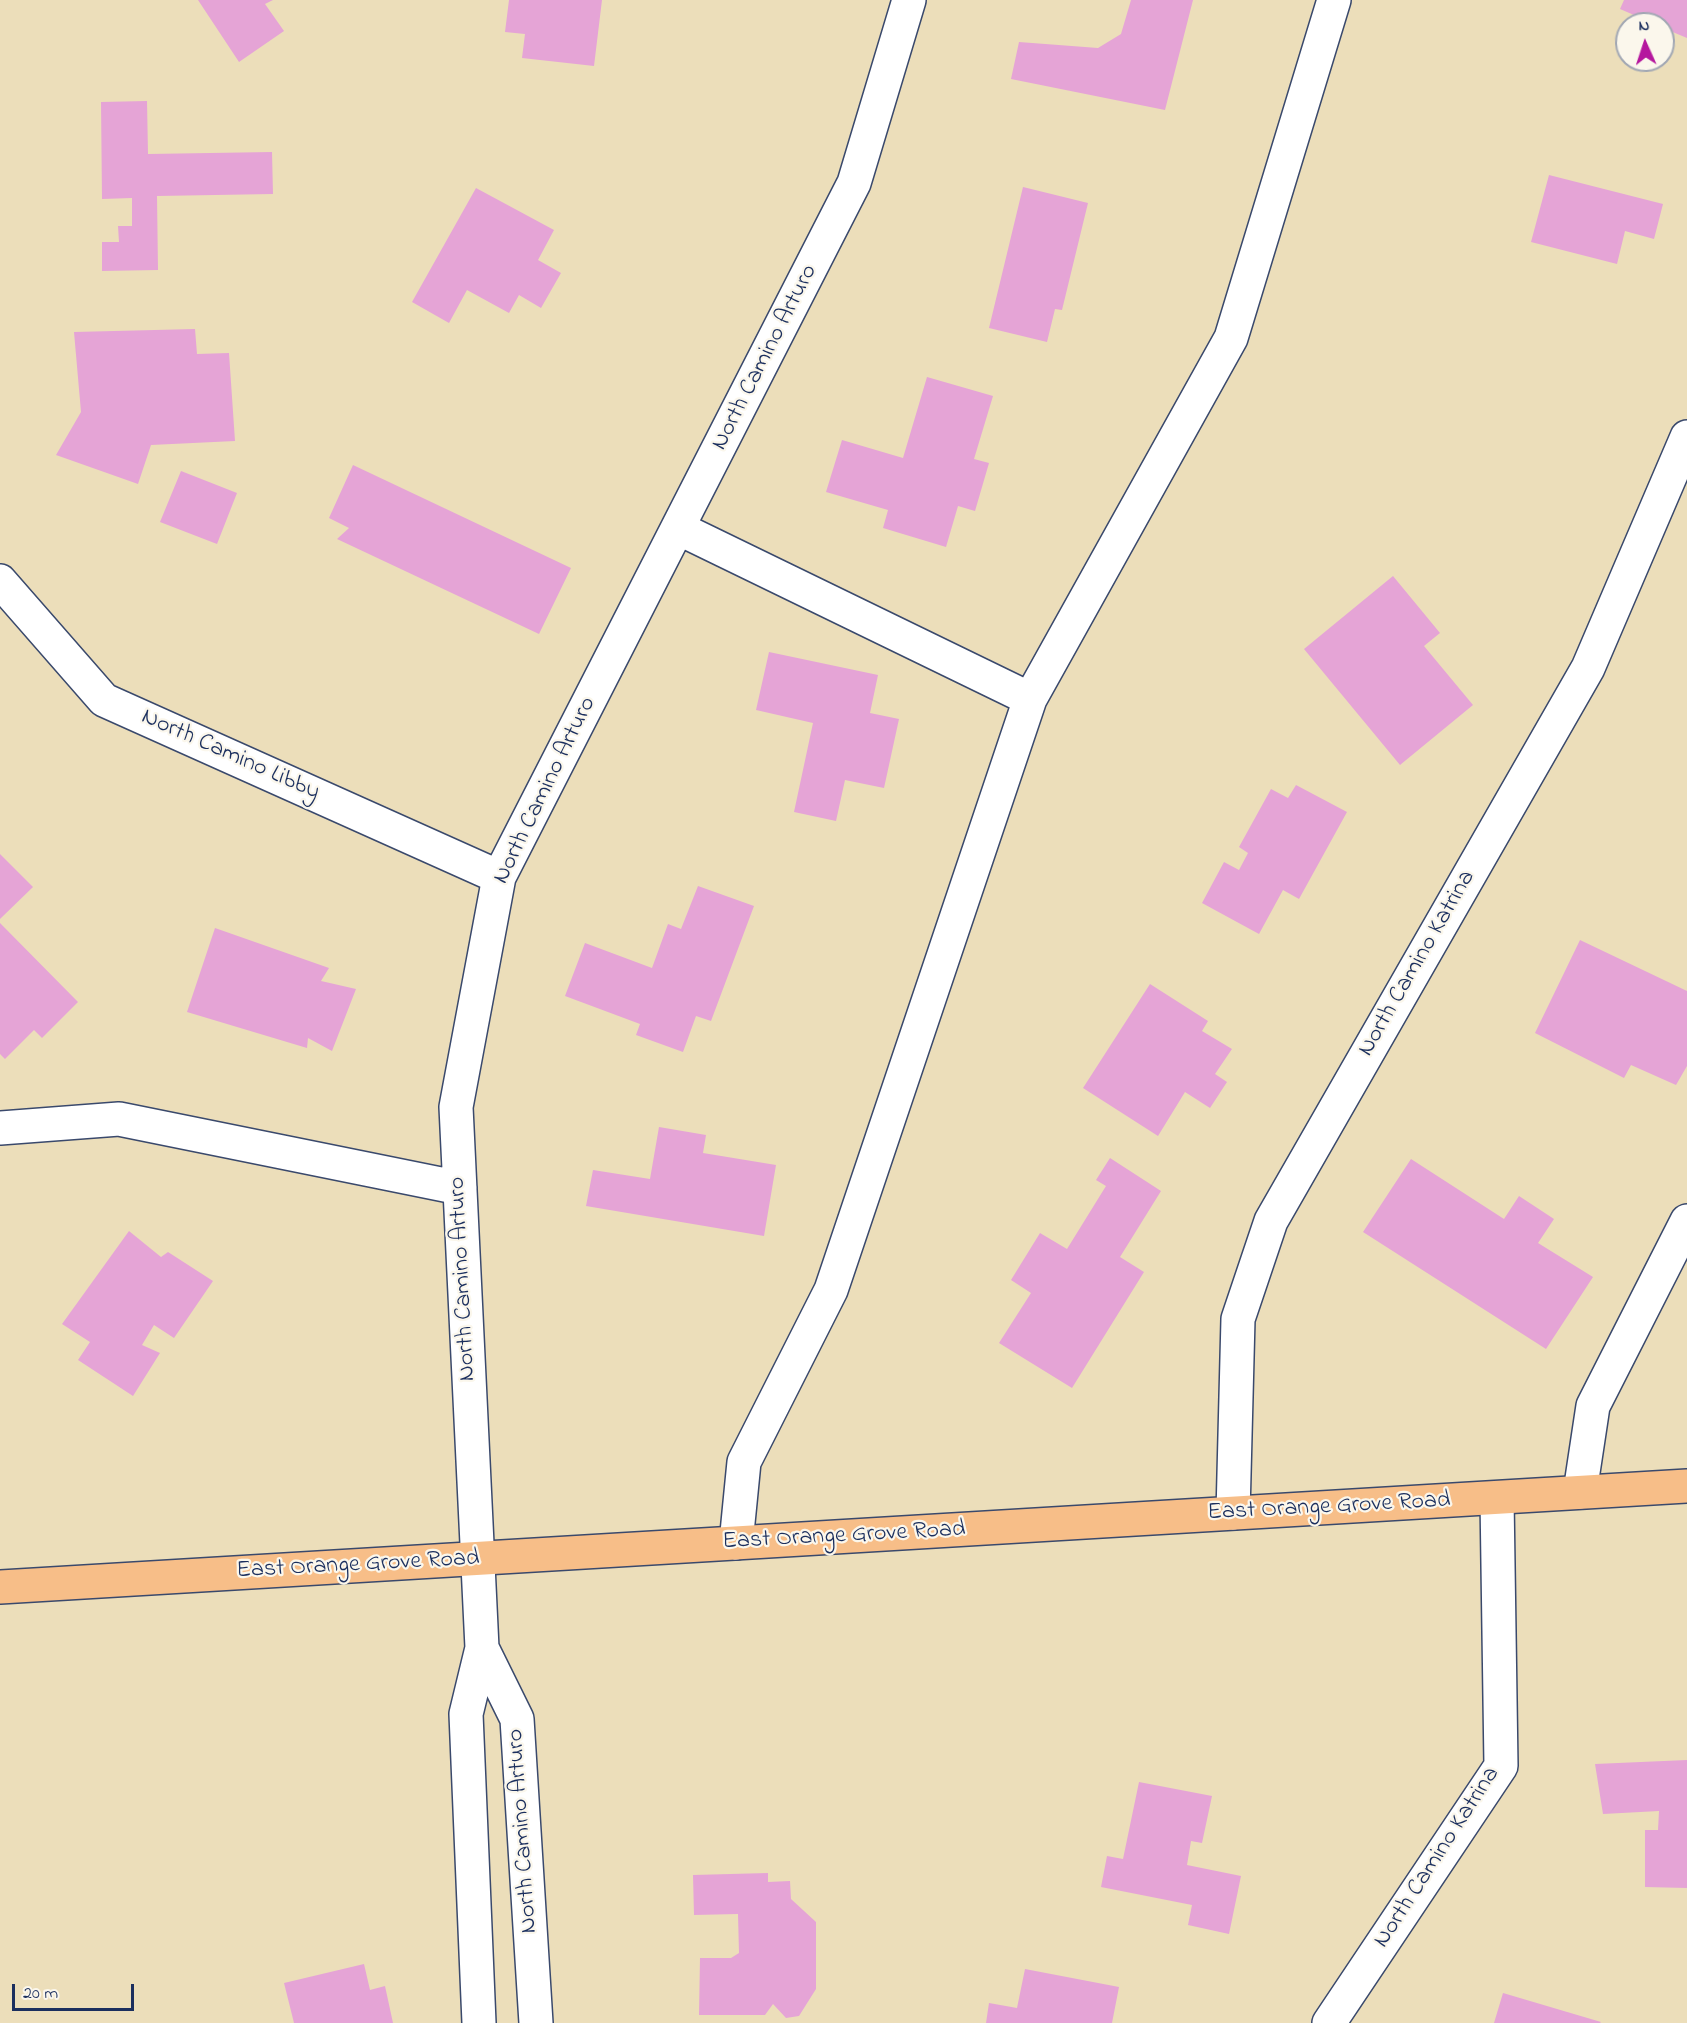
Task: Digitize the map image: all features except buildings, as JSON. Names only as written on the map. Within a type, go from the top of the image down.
[{"type":"main road","name":"East Orange Grove Road","points":[[0,1587],[1687,1486]]},
{"type":"street","name":"North Camino Arturo","points":[[479,2023],[466,1714],[482,1647],[456,1107],[499,877],[854,183],[909,0]]},
{"type":"street","points":[[736,1543],[744,1462],[831,1290],[1030,699],[1231,339],[1334,0]]},
{"type":"street","name":"North Camino Katrina","points":[[1233,1513],[1238,1319],[1270,1221],[1588,668],[1687,437]]},
{"type":"street","points":[[678,528],[1030,699]]},
{"type":"street","name":"North Camino Libby","points":[[0,581],[104,700],[499,877]]},
{"type":"street","points":[[0,1128],[119,1119],[460,1188]]},
{"type":"street","points":[[1580,1492],[1593,1406],[1687,1221]]},
{"type":"street","name":"North Camino Katrina","points":[[1329,2023],[1501,1766],[1497,1498]]},
{"type":"street","name":"North Camino Arturo","points":[[482,1647],[517,1719],[536,2023]]}]
